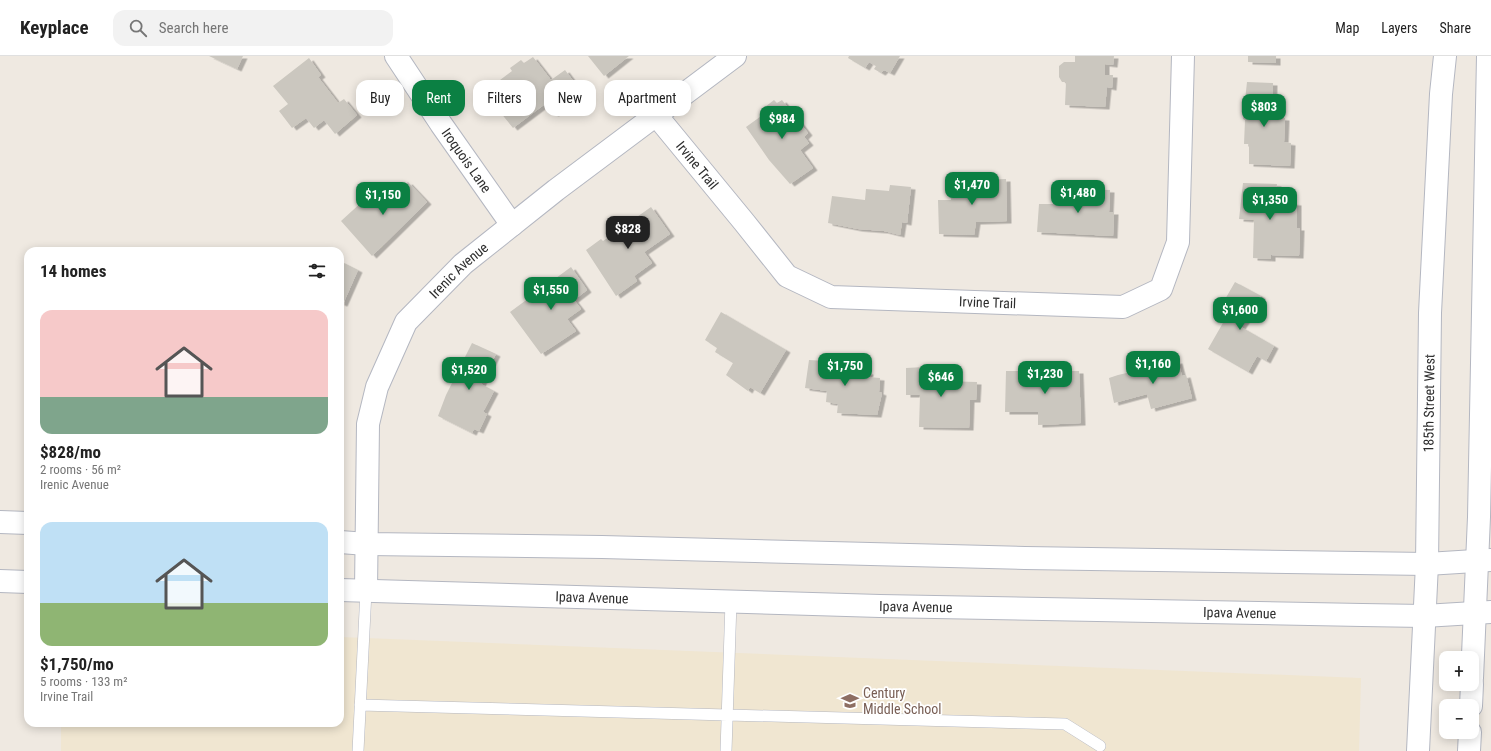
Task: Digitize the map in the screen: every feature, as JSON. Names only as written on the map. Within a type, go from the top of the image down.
[{"type":"street","name":"Iroquois Lane","points":[[396,56],[441,124],[512,225]]},
{"type":"street","name":"Irenic Avenue","points":[[691,89],[735,56]]},
{"type":"street","name":"Irvine Trail","points":[[657,116],[787,276],[831,297],[1123,307],[1161,289],[1178,242],[1183,56]]},
{"type":"street","name":"185th Street West","points":[[1418,751],[1427,564],[1430,314],[1445,56]]},
{"type":"street","points":[[1476,651],[1483,612],[1488,56]]},
{"type":"street","name":"Irenic Avenue","points":[[366,591],[368,424],[377,387],[406,322],[463,264],[556,190],[655,116]]},
{"type":"street","points":[[0,522],[24,523]]},
{"type":"street","points":[[344,542],[367,544],[602,547],[1025,558],[1427,564],[1484,560]]},
{"type":"street","points":[[0,581],[24,582]]},
{"type":"street","name":"Ipava Avenue","points":[[344,590],[880,606],[1424,616],[1483,612]]},
{"type":"street","points":[[1469,751],[1470,739]]},
{"type":"lane","points":[[358,751],[366,591]]},
{"type":"lane","points":[[726,751],[731,602]]},
{"type":"lane","points":[[360,705],[1065,724],[1100,746]]},
{"type":"shaded area","name":"Century Middle School","points":[[344,637],[1361,678],[1359,751],[61,751],[61,727],[344,727]]},
{"type":"building","points":[[209,56],[243,56],[237,69]]},
{"type":"building","points":[[588,56],[629,56],[604,76]]},
{"type":"building","points":[[849,56],[900,56],[890,73],[884,70],[881,73],[874,69],[876,66],[869,62],[865,68],[848,58]]},
{"type":"building","points":[[1075,56],[1114,56],[1113,65],[1105,64],[1105,75],[1113,75],[1112,88],[1107,87],[1105,107],[1065,105],[1066,82],[1062,82],[1059,77],[1059,66],[1064,62],[1075,62]]},
{"type":"building","points":[[1248,56],[1276,56],[1276,63],[1248,62]]},
{"type":"building","points":[[533,57],[551,80],[544,80],[544,105],[536,111],[536,80],[500,80],[512,71],[510,68],[521,60],[524,63]]},
{"type":"building","points":[[309,58],[321,75],[318,77],[338,103],[344,99],[356,114],[356,116],[335,134],[324,120],[314,128],[306,118],[292,128],[279,111],[288,104],[273,86]]},
{"type":"building","points":[[565,70],[572,80],[551,80]]},
{"type":"building","points":[[1247,82],[1273,83],[1272,117],[1285,118],[1284,142],[1291,143],[1290,166],[1249,164],[1249,144],[1244,144],[1245,120],[1243,119]]},
{"type":"building","points":[[774,100],[777,103],[782,100],[808,133],[804,137],[809,143],[800,150],[813,168],[790,184],[769,160],[746,127],[764,114],[761,110]]},
{"type":"building","points":[[503,116],[529,116],[513,128]]},
{"type":"building","points":[[1006,179],[1007,221],[976,222],[974,235],[939,234],[938,200],[951,200],[950,181]]},
{"type":"building","points":[[408,182],[427,202],[372,256],[341,221],[375,190],[379,195],[385,189],[392,196]]},
{"type":"building","points":[[1243,183],[1277,184],[1275,201],[1297,203],[1297,228],[1300,228],[1299,256],[1271,255],[1271,259],[1253,258],[1254,220],[1239,219]]},
{"type":"building","points":[[890,185],[911,187],[907,223],[902,222],[900,235],[884,231],[858,229],[828,223],[832,196],[865,200],[866,189],[889,191]]},
{"type":"building","points":[[1062,188],[1110,190],[1109,212],[1114,212],[1113,236],[1037,232],[1039,204],[1061,204]]},
{"type":"building","points":[[651,207],[670,234],[644,252],[652,263],[634,276],[637,281],[616,296],[586,250],[601,239],[603,241]]},
{"type":"building","points":[[344,263],[358,270],[344,302]]},
{"type":"building","points":[[571,267],[587,290],[574,300],[581,309],[567,319],[576,331],[541,354],[510,312]]},
{"type":"building","points":[[1235,282],[1261,296],[1241,327],[1274,346],[1266,361],[1257,356],[1248,372],[1208,349],[1228,314],[1220,308]]},
{"type":"building","points":[[721,312],[786,350],[760,393],[750,387],[748,391],[726,375],[733,363],[715,352],[717,348],[705,340]]},
{"type":"building","points":[[472,343],[496,354],[481,384],[494,391],[483,412],[487,414],[479,431],[474,429],[472,433],[438,416],[446,395]]},
{"type":"building","points":[[809,360],[844,362],[843,374],[849,374],[850,370],[869,372],[868,377],[880,378],[879,392],[882,393],[877,415],[837,413],[838,404],[826,402],[827,391],[805,388]]},
{"type":"building","points":[[1178,361],[1182,376],[1186,375],[1192,398],[1151,409],[1147,394],[1114,403],[1109,378]]},
{"type":"building","points":[[942,366],[941,381],[977,382],[976,400],[970,400],[969,428],[919,427],[920,395],[906,395],[906,368]]},
{"type":"building","points":[[1006,371],[1079,371],[1081,423],[1038,425],[1038,412],[1005,412]]},
{"type":"place","name":"Century Middle School","points":[[850,701]]}]
